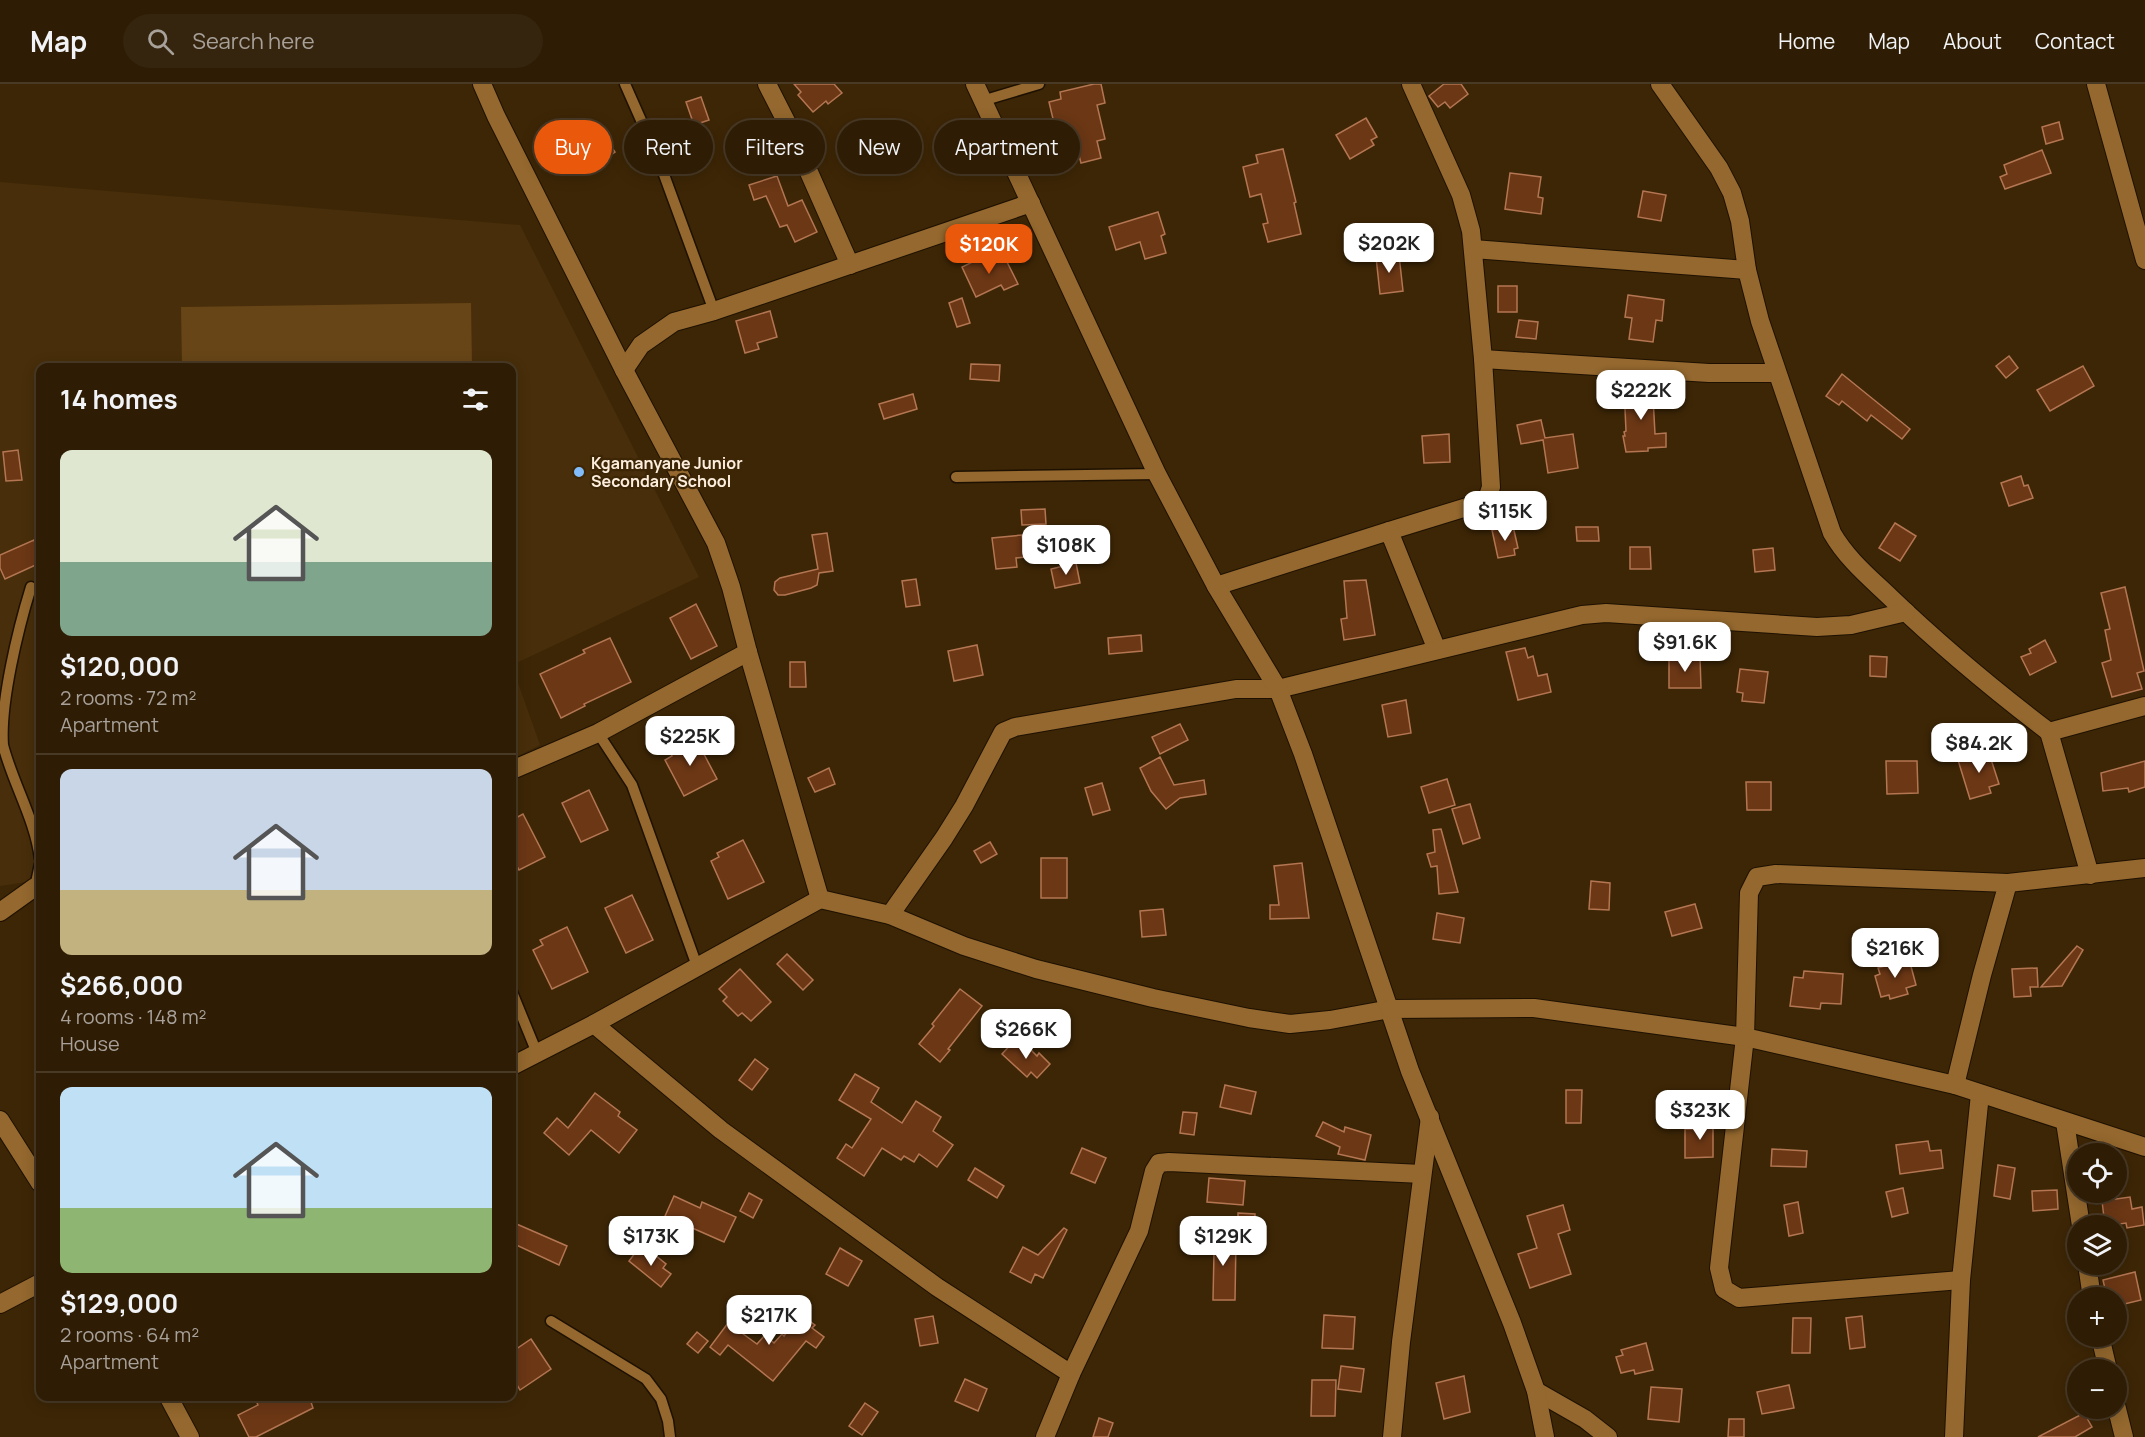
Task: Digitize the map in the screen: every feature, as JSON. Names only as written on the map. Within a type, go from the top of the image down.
[{"type":"street","points":[[482,84],[501,127],[624,370],[716,543],[731,587],[820,899]]},
{"type":"street","points":[[767,84],[789,127],[850,265]]},
{"type":"street","points":[[975,84],[1157,474],[1216,585],[1278,689],[1304,754],[1410,1071],[1492,1273],[1536,1391],[1545,1437]]},
{"type":"street","points":[[1216,585],[1480,503],[1488,496],[1491,487],[1483,359],[1471,231],[1461,195],[1412,84]]},
{"type":"street","points":[[1660,84],[1719,168],[1732,193],[1740,221],[1747,270],[1760,321],[1832,533],[1843,552],[1906,612],[1981,679],[2049,732],[2090,875]]},
{"type":"street","points":[[2096,84],[2145,260]]},
{"type":"street","points":[[624,370],[641,345],[674,322],[714,312],[1031,203]]},
{"type":"street","points":[[1473,249],[1747,270]]},
{"type":"street","points":[[1483,359],[1709,373],[1777,373]]},
{"type":"street","points":[[1389,531],[1437,650]]},
{"type":"street","points":[[890,915],[964,806],[1003,732],[1015,727],[1236,689],[1278,689],[1582,615],[1606,613],[1816,627],[1851,625],[1906,612]]},
{"type":"street","points":[[516,768],[598,733],[748,652]]},
{"type":"street","points":[[2049,732],[2145,706]]},
{"type":"street","points":[[1961,1280],[1739,1298],[1724,1289],[1719,1268],[1745,1037],[1749,893],[1757,877],[1776,874],[2008,883],[2145,868]]},
{"type":"street","points":[[1955,1085],[1982,975],[2008,883]]},
{"type":"street","points":[[0,912],[36,888]]},
{"type":"street","points":[[516,1064],[594,1024],[820,899],[890,915],[964,946],[1036,969],[1153,998],[1249,1018],[1290,1024],[1330,1020],[1389,1009],[1534,1008],[1745,1037],[1955,1085],[2145,1147]]},
{"type":"street","points":[[594,1024],[721,1130],[937,1287],[1071,1374]]},
{"type":"street","points":[[1954,1437],[1961,1280],[1980,1094]]},
{"type":"street","points":[[1392,1437],[1401,1342],[1430,1117]]},
{"type":"street","points":[[0,1120],[36,1177]]},
{"type":"street","points":[[2065,1122],[2079,1215]]},
{"type":"street","points":[[1045,1437],[1071,1374],[1139,1231],[1154,1171],[1159,1163],[1180,1162],[1422,1174]]},
{"type":"street","points":[[0,1304],[36,1285]]},
{"type":"street","points":[[1536,1391],[1585,1419],[1608,1437]]},
{"type":"street","points":[[171,1401],[190,1437]]},
{"type":"street","points":[[2120,1419],[2124,1437]]},
{"type":"lane","points":[[625,84],[659,161],[714,312]]},
{"type":"lane","points":[[982,101],[1039,84]]},
{"type":"lane","points":[[956,477],[1157,474]]},
{"type":"lane","points":[[31,587],[0,698],[2,743],[36,834]]},
{"type":"lane","points":[[598,733],[632,785],[697,966]]},
{"type":"lane","points":[[516,1002],[537,1053]]},
{"type":"lane","points":[[551,1321],[646,1379],[661,1400],[668,1421],[670,1437]]},
{"type":"shaded area","name":"Kgamanyane Junior Secondary School","points":[[0,182],[520,225],[699,577],[516,663],[516,363],[36,363],[36,881],[0,886]]},
{"type":"shaded area","points":[[471,303],[472,363],[182,363],[181,307]]},
{"type":"shaded area","points":[[516,677],[540,745],[516,757]]},
{"type":"building","points":[[794,84],[834,84],[842,93],[828,104],[826,101],[813,112],[798,95],[801,92]]},
{"type":"building","points":[[1101,84],[1105,103],[1097,105],[1105,139],[1097,141],[1101,158],[1081,163],[1080,120],[1053,120],[1049,102],[1061,99],[1060,92]]},
{"type":"building","points":[[1444,84],[1461,84],[1468,94],[1450,108],[1445,102],[1438,107],[1429,96]]},
{"type":"building","points":[[701,97],[709,120],[692,120],[686,102]]},
{"type":"building","points":[[1366,118],[1377,137],[1371,140],[1374,145],[1350,159],[1336,135]]},
{"type":"building","points":[[2059,122],[2063,139],[2046,144],[2042,127]]},
{"type":"building","points":[[1283,149],[1301,234],[1268,242],[1263,224],[1268,223],[1261,194],[1250,197],[1243,167],[1258,163],[1256,155]]},
{"type":"building","points":[[2042,150],[2051,173],[2005,189],[2000,177],[2007,174],[2004,165]]},
{"type":"building","points":[[1510,173],[1541,177],[1538,197],[1543,198],[1541,214],[1505,209]]},
{"type":"building","points":[[777,176],[788,206],[802,200],[817,232],[795,242],[787,225],[780,227],[766,196],[754,200],[749,185]]},
{"type":"building","points":[[1643,191],[1666,195],[1661,221],[1638,217]]},
{"type":"building","points":[[1158,212],[1165,234],[1161,236],[1166,253],[1145,259],[1140,242],[1116,250],[1109,227]]},
{"type":"building","points":[[991,253],[991,265],[1005,258],[1018,284],[1004,290],[1001,285],[976,297],[962,267]]},
{"type":"building","points":[[1399,255],[1403,291],[1380,294],[1376,257]]},
{"type":"building","points":[[1498,286],[1517,286],[1517,312],[1498,312]]},
{"type":"building","points":[[1628,295],[1664,300],[1662,321],[1656,320],[1653,342],[1629,339],[1632,318],[1625,317]]},
{"type":"building","points":[[962,298],[970,323],[957,327],[949,303]]},
{"type":"building","points":[[770,311],[777,337],[757,343],[759,349],[745,353],[736,321]]},
{"type":"building","points":[[1519,320],[1538,322],[1536,339],[1516,337]]},
{"type":"building","points":[[2009,356],[2018,368],[2006,378],[1996,366]]},
{"type":"building","points":[[971,364],[1000,365],[999,381],[970,379]]},
{"type":"building","points":[[2083,366],[2094,386],[2050,411],[2037,390]]},
{"type":"building","points":[[1842,374],[1910,429],[1902,439],[1871,415],[1867,421],[1842,401],[1839,405],[1826,396]]},
{"type":"building","points":[[1649,386],[1650,397],[1653,397],[1655,434],[1666,433],[1666,447],[1626,452],[1623,436],[1626,431],[1624,387]]},
{"type":"building","points":[[913,394],[917,409],[884,419],[879,404]]},
{"type":"building","points":[[1541,420],[1545,438],[1573,434],[1578,468],[1548,473],[1543,440],[1521,444],[1517,425]]},
{"type":"building","points":[[1449,434],[1450,462],[1424,463],[1422,436]]},
{"type":"building","points":[[18,450],[22,480],[6,481],[3,452]]},
{"type":"building","points":[[2021,476],[2024,486],[2028,485],[2033,498],[2009,506],[2001,483]]},
{"type":"building","points":[[1045,509],[1046,524],[1022,525],[1021,510]]},
{"type":"building","points":[[1895,523],[1916,536],[1900,561],[1879,548]]},
{"type":"building","points":[[1513,526],[1518,548],[1514,549],[1515,555],[1498,558],[1492,530]]},
{"type":"building","points":[[1576,527],[1598,527],[1599,541],[1577,541]]},
{"type":"building","points":[[827,533],[833,571],[819,573],[817,585],[811,588],[778,595],[774,590],[775,582],[780,578],[818,569],[812,535]]},
{"type":"building","points":[[1022,535],[1025,557],[1016,558],[1017,567],[996,569],[992,538]]},
{"type":"building","points":[[34,540],[36,545],[36,565],[5,579],[0,568],[0,555]]},
{"type":"building","points":[[1630,547],[1650,547],[1651,569],[1630,569]]},
{"type":"building","points":[[1773,548],[1775,570],[1755,572],[1753,550]]},
{"type":"building","points":[[1076,563],[1080,583],[1055,588],[1051,569]]},
{"type":"building","points":[[916,579],[920,605],[906,607],[902,581]]},
{"type":"building","points":[[1366,580],[1375,635],[1344,640],[1341,619],[1347,618],[1344,581]]},
{"type":"building","points":[[2125,587],[2144,671],[2137,673],[2142,689],[2112,697],[2102,663],[2111,660],[2105,630],[2110,629],[2101,593]]},
{"type":"building","points":[[696,604],[717,646],[691,659],[670,618]]},
{"type":"building","points":[[1141,635],[1142,651],[1109,654],[1108,638]]},
{"type":"building","points":[[610,638],[631,682],[584,704],[585,706],[561,718],[540,674],[585,653],[583,650]]},
{"type":"building","points":[[2045,640],[2056,662],[2030,675],[2021,657],[2031,653],[2029,649]]},
{"type":"building","points":[[977,645],[983,675],[954,681],[948,651]]},
{"type":"building","points":[[1525,648],[1528,658],[1533,656],[1538,676],[1547,674],[1551,692],[1518,700],[1506,652]]},
{"type":"building","points":[[1870,656],[1887,657],[1886,677],[1870,676]]},
{"type":"building","points":[[1700,657],[1701,688],[1669,688],[1669,658]]},
{"type":"building","points":[[790,662],[805,662],[806,687],[790,687]]},
{"type":"building","points":[[1740,669],[1768,672],[1764,703],[1742,701],[1743,693],[1737,692]]},
{"type":"building","points":[[1406,700],[1411,733],[1388,737],[1382,705]]},
{"type":"building","points":[[1180,724],[1188,740],[1160,754],[1152,737]]},
{"type":"building","points":[[695,737],[717,779],[684,796],[665,760],[672,756],[670,751]]},
{"type":"building","points":[[1988,750],[1999,784],[1989,787],[1991,793],[1970,799],[1958,760]]},
{"type":"building","points":[[1160,757],[1174,785],[1204,780],[1206,794],[1180,798],[1166,809],[1151,791],[1140,768]]},
{"type":"building","points":[[1886,761],[1917,761],[1918,793],[1887,794]]},
{"type":"building","points":[[2145,761],[2145,787],[2129,792],[2128,788],[2103,791],[2101,773]]},
{"type":"building","points":[[829,768],[835,784],[815,792],[808,778]]},
{"type":"building","points":[[1447,779],[1455,805],[1429,813],[1421,787]]},
{"type":"building","points":[[1746,782],[1771,782],[1771,810],[1747,810]]},
{"type":"building","points":[[1102,783],[1110,810],[1093,815],[1085,788]]},
{"type":"building","points":[[589,790],[608,830],[581,842],[562,803]]},
{"type":"building","points":[[1470,804],[1480,838],[1463,844],[1452,809]]},
{"type":"building","points":[[523,814],[545,857],[519,870],[516,869],[516,818]]},
{"type":"building","points":[[1441,829],[1458,892],[1439,894],[1437,866],[1431,867],[1427,854],[1435,852],[1433,830]]},
{"type":"building","points":[[743,840],[764,882],[728,899],[711,861],[719,857],[717,853]]},
{"type":"building","points":[[990,842],[997,854],[981,863],[974,851]]},
{"type":"building","points":[[1041,858],[1067,858],[1067,898],[1041,898]]},
{"type":"building","points":[[1302,863],[1309,918],[1270,919],[1270,905],[1279,905],[1274,866]]},
{"type":"building","points":[[1591,881],[1610,883],[1609,910],[1589,909]]},
{"type":"building","points":[[632,895],[653,940],[626,953],[605,908]]},
{"type":"building","points":[[1695,904],[1702,928],[1672,936],[1665,912]]},
{"type":"building","points":[[1163,909],[1166,935],[1142,937],[1140,911]]},
{"type":"building","points":[[1437,913],[1464,918],[1460,943],[1433,939]]},
{"type":"building","points":[[567,927],[588,972],[552,989],[533,950],[543,945],[540,940]]},
{"type":"building","points":[[2077,946],[2083,950],[2062,986],[2041,987]]},
{"type":"building","points":[[787,954],[813,980],[803,990],[777,964]]},
{"type":"building","points":[[1909,959],[1916,985],[1906,988],[1908,994],[1890,999],[1889,995],[1881,997],[1875,976],[1880,974],[1878,968]]},
{"type":"building","points":[[2037,968],[2038,987],[2030,987],[2031,996],[2014,997],[2012,969]]},
{"type":"building","points":[[740,969],[771,1002],[751,1021],[742,1013],[738,1016],[723,1001],[727,997],[719,989]]},
{"type":"building","points":[[1804,971],[1843,974],[1841,1004],[1821,1003],[1820,1009],[1790,1006],[1794,977],[1803,978]]},
{"type":"building","points":[[960,989],[982,1006],[940,1062],[919,1044]]},
{"type":"building","points":[[1015,1040],[1024,1048],[1026,1045],[1037,1056],[1039,1053],[1050,1064],[1037,1078],[1031,1072],[1027,1077],[1002,1054]]},
{"type":"building","points":[[755,1059],[768,1069],[752,1090],[739,1080]]},
{"type":"building","points":[[855,1074],[879,1088],[871,1102],[902,1123],[916,1101],[941,1117],[933,1131],[953,1145],[937,1167],[919,1154],[914,1162],[904,1156],[901,1160],[882,1148],[864,1176],[837,1158],[846,1144],[852,1148],[871,1119],[839,1100]]},
{"type":"building","points":[[1225,1085],[1256,1092],[1251,1114],[1220,1107]]},
{"type":"building","points":[[1566,1090],[1582,1090],[1581,1123],[1566,1123]]},
{"type":"building","points":[[595,1093],[620,1112],[618,1116],[637,1130],[619,1153],[591,1130],[569,1155],[544,1133],[557,1118],[568,1128]]},
{"type":"building","points":[[1183,1112],[1197,1113],[1194,1135],[1180,1133]]},
{"type":"building","points":[[1323,1122],[1344,1132],[1345,1127],[1371,1135],[1365,1160],[1338,1154],[1340,1147],[1316,1136]]},
{"type":"building","points":[[1713,1122],[1713,1157],[1685,1158],[1685,1129],[1697,1129],[1696,1123]]},
{"type":"building","points":[[1928,1141],[1930,1151],[1941,1150],[1943,1168],[1900,1174],[1896,1145]]},
{"type":"building","points":[[1082,1148],[1106,1158],[1095,1183],[1071,1173]]},
{"type":"building","points":[[1772,1149],[1807,1151],[1806,1167],[1771,1166]]},
{"type":"building","points":[[1998,1165],[2015,1168],[2010,1199],[1994,1196]]},
{"type":"building","points":[[975,1168],[1004,1186],[997,1198],[968,1180]]},
{"type":"building","points":[[1209,1178],[1245,1181],[1243,1205],[1207,1202]]},
{"type":"building","points":[[1903,1188],[1908,1213],[1892,1217],[1886,1192]]},
{"type":"building","points":[[2057,1190],[2058,1209],[2033,1211],[2032,1191]]},
{"type":"building","points":[[749,1193],[762,1200],[753,1218],[740,1211]]},
{"type":"building","points":[[674,1196],[700,1208],[702,1202],[736,1217],[724,1242],[665,1216]]},
{"type":"building","points":[[2127,1197],[2130,1197],[2132,1209],[2142,1207],[2144,1225],[2127,1228],[2127,1215],[2104,1215],[2102,1203],[2127,1203]]},
{"type":"building","points":[[1798,1202],[1803,1233],[1789,1236],[1784,1205]]},
{"type":"building","points":[[1563,1205],[1570,1230],[1558,1234],[1571,1274],[1530,1288],[1518,1254],[1537,1248],[1527,1216]]},
{"type":"building","points":[[1238,1213],[1255,1214],[1254,1235],[1238,1235]]},
{"type":"building","points":[[516,1224],[567,1246],[559,1265],[516,1245]]},
{"type":"building","points":[[1064,1228],[1067,1230],[1043,1278],[1035,1274],[1031,1283],[1010,1272],[1023,1247],[1038,1255]]},
{"type":"building","points":[[1206,1238],[1236,1239],[1235,1300],[1213,1300],[1214,1252],[1206,1252]]},
{"type":"building","points":[[840,1248],[862,1261],[848,1286],[826,1274]]},
{"type":"building","points":[[638,1249],[646,1256],[650,1251],[666,1264],[663,1268],[671,1274],[661,1287],[629,1261]]},
{"type":"building","points":[[2135,1272],[2141,1300],[2127,1303],[2127,1287],[2105,1287],[2103,1280]]},
{"type":"building","points":[[800,1314],[815,1325],[812,1328],[824,1337],[816,1348],[806,1341],[773,1381],[728,1345],[720,1355],[710,1347],[728,1323],[757,1344],[765,1335],[774,1343],[782,1334],[784,1336]]},
{"type":"building","points":[[1324,1315],[1355,1317],[1353,1349],[1322,1348]]},
{"type":"building","points":[[933,1316],[938,1343],[920,1346],[915,1319]]},
{"type":"building","points":[[1862,1316],[1865,1347],[1850,1349],[1846,1318]]},
{"type":"building","points":[[1793,1318],[1811,1318],[1810,1353],[1792,1353]]},
{"type":"building","points":[[697,1332],[708,1341],[698,1353],[687,1344]]},
{"type":"building","points":[[531,1339],[551,1369],[520,1390],[516,1383],[516,1349]]},
{"type":"building","points":[[1646,1343],[1653,1370],[1635,1374],[1634,1370],[1621,1373],[1616,1357],[1623,1355],[1621,1350]]},
{"type":"building","points":[[1341,1366],[1364,1369],[1361,1392],[1338,1389]]},
{"type":"building","points":[[1464,1376],[1470,1412],[1444,1419],[1436,1383]]},
{"type":"building","points":[[965,1379],[987,1389],[978,1411],[955,1401]]},
{"type":"building","points":[[1312,1380],[1336,1380],[1335,1416],[1311,1416]]},
{"type":"building","points":[[1789,1385],[1794,1408],[1762,1414],[1757,1392]]},
{"type":"building","points":[[1651,1387],[1682,1389],[1679,1422],[1648,1419]]},
{"type":"building","points":[[256,1401],[311,1401],[313,1408],[256,1437],[249,1437],[238,1415],[258,1405]]},
{"type":"building","points":[[865,1403],[878,1412],[862,1435],[849,1426]]},
{"type":"building","points":[[1099,1418],[1113,1423],[1108,1437],[1093,1437]]},
{"type":"building","points":[[1729,1419],[1744,1419],[1744,1437],[1728,1437]]},
{"type":"building","points":[[2072,1419],[2087,1419],[2092,1427],[2075,1437],[2038,1437]]},
{"type":"place","name":"Kgamanyane Junior Secondary School","points":[[579,472]]}]
